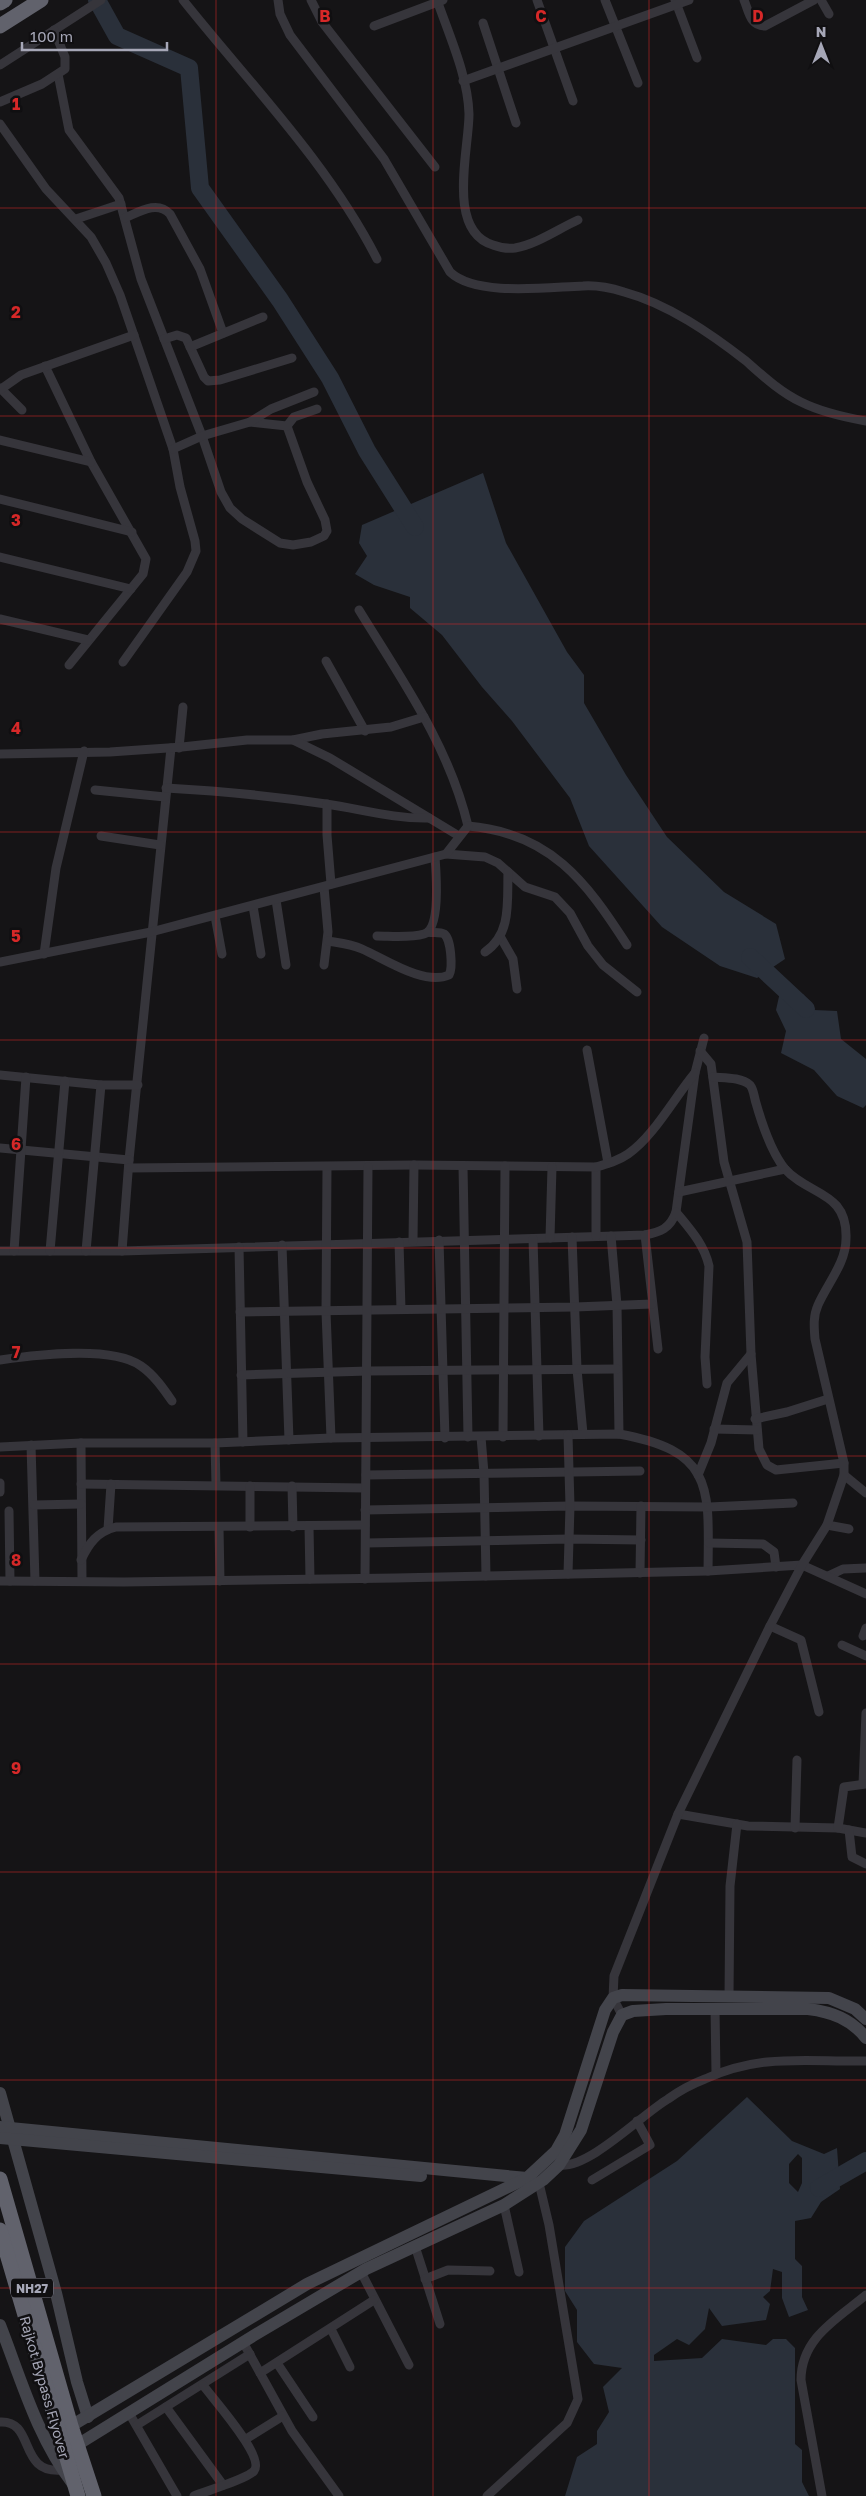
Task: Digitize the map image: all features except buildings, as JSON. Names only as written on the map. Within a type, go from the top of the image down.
[{"type":"highway","points":[[0,3],[5,0]]},
{"type":"highway","points":[[0,26],[41,0]]},
{"type":"highway","name":"Rajkot Bypass Flyover","points":[[0,2179],[63,2398],[65,2428],[76,2491]]},
{"type":"highway","name":"Rajkot Bypass Flyover","points":[[0,2230],[65,2428]]},
{"type":"highway","name":"NH27","points":[[65,2428],[77,2445],[94,2496]]},
{"type":"main road","points":[[5,2133],[514,2185],[535,2182],[565,2135],[605,2010],[612,1998],[622,1995],[829,1998],[855,2009],[866,2019]]},
{"type":"main road","points":[[77,2445],[360,2272],[504,2205],[559,2165],[581,2130],[613,2032],[622,2015],[633,2010],[715,2008],[824,2011],[841,2017],[858,2028],[866,2038]]},
{"type":"main road","points":[[0,2092],[5,2133],[88,2417]]},
{"type":"main road","points":[[5,2133],[535,2182]]},
{"type":"main road","points":[[65,2428],[88,2417],[307,2284],[353,2260],[514,2185]]},
{"type":"main road","points":[[0,2325],[37,2421],[76,2491]]},
{"type":"street","points":[[0,65],[101,0]]},
{"type":"street","points":[[183,0],[294,133],[365,236],[377,259]]},
{"type":"street","points":[[278,0],[280,14],[290,35],[384,159],[450,272],[457,278],[472,283],[521,289],[596,286],[646,299],[686,320],[722,343],[780,390],[800,402],[829,413],[866,421]]},
{"type":"street","points":[[311,0],[322,22],[435,167]]},
{"type":"street","points":[[537,0],[573,101]]},
{"type":"street","points":[[605,0],[638,83]]},
{"type":"street","points":[[463,81],[615,27],[676,3],[689,0]]},
{"type":"street","points":[[744,0],[754,24],[764,26],[814,0]]},
{"type":"street","points":[[821,0],[828,14]]},
{"type":"street","points":[[374,26],[439,1],[463,81],[468,114],[464,197],[470,227],[478,237],[496,246],[517,248],[530,244],[578,220]]},
{"type":"street","points":[[676,3],[697,58]]},
{"type":"street","points":[[483,23],[516,123]]},
{"type":"street","points":[[0,102],[58,74],[65,68],[66,60],[54,30]]},
{"type":"street","points":[[58,74],[69,130],[116,192],[121,204],[141,279],[202,436],[221,492],[230,508],[242,519],[267,537],[280,543],[293,545],[311,542],[324,536],[327,525],[307,482],[286,426]]},
{"type":"street","points":[[0,124],[46,189],[91,236],[106,263],[134,335],[173,449],[196,551],[187,572],[124,662]]},
{"type":"street","points":[[76,219],[121,204]]},
{"type":"street","points":[[124,218],[155,206],[166,210],[170,214],[200,269],[223,333]]},
{"type":"street","points":[[190,347],[263,317]]},
{"type":"street","points":[[22,410],[0,388],[20,375],[134,335]]},
{"type":"street","points":[[164,339],[182,335],[190,347],[204,377],[213,382],[292,358]]},
{"type":"street","points":[[45,366],[91,462],[144,553],[147,565],[131,589],[69,665]]},
{"type":"street","points":[[173,449],[202,436],[250,422],[272,409],[314,392]]},
{"type":"street","points":[[286,426],[294,417],[317,409]]},
{"type":"street","points":[[250,422],[286,426]]},
{"type":"street","points":[[0,440],[91,462]]},
{"type":"street","points":[[0,499],[132,532]]},
{"type":"street","points":[[0,557],[131,589]]},
{"type":"street","points":[[359,610],[437,738],[460,792],[468,826]]},
{"type":"street","points":[[0,619],[88,640]]},
{"type":"street","points":[[326,661],[365,731]]},
{"type":"street","points":[[122,1251],[160,845],[166,792],[183,707]]},
{"type":"street","points":[[0,754],[175,748],[246,740],[293,740],[322,734],[391,728],[424,716]]},
{"type":"street","points":[[293,740],[330,758],[459,836]]},
{"type":"street","points":[[44,954],[56,868],[84,751]]},
{"type":"street","points":[[95,790],[247,793],[327,804],[402,818],[429,818]]},
{"type":"street","points":[[324,965],[328,942],[327,804]]},
{"type":"street","points":[[446,854],[468,826]]},
{"type":"street","points":[[468,826],[506,833],[531,842],[561,862],[583,881],[627,945]]},
{"type":"street","points":[[101,836],[160,845]]},
{"type":"street","points":[[0,962],[151,932],[446,854],[485,856],[498,863],[525,887],[544,892],[563,904],[588,946],[603,965],[636,992]]},
{"type":"street","points":[[428,932],[431,928],[436,906],[435,857]]},
{"type":"street","points":[[485,952],[496,945],[501,938],[507,910],[508,872]]},
{"type":"street","points":[[276,900],[286,965]]},
{"type":"street","points":[[253,906],[261,954]]},
{"type":"street","points":[[215,916],[222,954]]},
{"type":"street","points":[[328,942],[349,944],[410,972],[444,977],[451,972],[449,939],[444,934],[428,932],[423,934],[377,936]]},
{"type":"street","points":[[501,938],[513,959],[517,989]]},
{"type":"street","points":[[0,1251],[122,1251],[463,1239],[533,1239],[645,1235],[666,1228],[673,1221],[676,1212],[695,1073],[704,1038]]},
{"type":"street","points":[[587,1050],[608,1163]]},
{"type":"street","points":[[700,1051],[710,1064],[724,1162],[747,1242],[755,1419],[762,1458],[767,1465],[776,1470],[844,1462]]},
{"type":"street","points":[[0,1148],[95,1157],[129,1164],[327,1167],[596,1167],[629,1153],[651,1132],[695,1073]]},
{"type":"street","points":[[0,1074],[101,1085],[138,1086]]},
{"type":"street","points":[[14,1251],[26,1077]]},
{"type":"street","points":[[622,2015],[612,1998],[614,1976],[678,1814],[770,1626],[802,1566],[827,1525],[844,1475],[844,1462],[814,1339],[814,1321],[817,1306],[842,1258],[846,1240],[845,1226],[832,1199],[811,1189],[785,1169],[765,1128],[753,1089],[741,1080],[713,1077]]},
{"type":"street","points":[[50,1251],[64,1081]]},
{"type":"street","points":[[86,1251],[101,1085]]},
{"type":"street","points":[[414,1166],[414,1241]]},
{"type":"street","points":[[463,1166],[468,1437]]},
{"type":"street","points":[[503,1437],[503,1308],[506,1239],[505,1166]]},
{"type":"street","points":[[327,1167],[326,1312],[331,1438]]},
{"type":"street","points":[[365,1579],[365,1488],[368,1439],[366,1310],[368,1167]]},
{"type":"street","points":[[550,1238],[552,1167]]},
{"type":"street","points":[[596,1167],[596,1236]]},
{"type":"street","points":[[680,1192],[785,1169]]},
{"type":"street","points":[[676,1212],[706,1252],[709,1266],[705,1357],[707,1384]]},
{"type":"street","points":[[645,1235],[658,1349]]},
{"type":"street","points":[[612,1236],[617,1305],[619,1434]]},
{"type":"street","points":[[572,1237],[577,1369],[583,1434]]},
{"type":"street","points":[[533,1239],[539,1436]]},
{"type":"street","points":[[438,1240],[445,1438]]},
{"type":"street","points":[[400,1242],[401,1309]]},
{"type":"street","points":[[282,1246],[289,1440]]},
{"type":"street","points":[[239,1247],[243,1442]]},
{"type":"street","points":[[240,1312],[536,1308],[652,1304]]},
{"type":"street","points":[[0,1360],[66,1354],[110,1355],[129,1359],[142,1366],[159,1382],[172,1401]]},
{"type":"street","points":[[698,1475],[727,1383],[751,1354]]},
{"type":"street","points":[[241,1375],[368,1371],[617,1369]]},
{"type":"street","points":[[755,1419],[787,1412],[828,1399]]},
{"type":"street","points":[[714,1429],[757,1430]]},
{"type":"street","points":[[0,1447],[81,1443],[215,1443],[331,1438],[445,1438],[619,1434],[663,1444],[689,1462],[698,1475],[704,1486],[709,1507],[708,1571]]},
{"type":"street","points":[[568,1435],[570,1506],[568,1574]]},
{"type":"street","points":[[481,1437],[484,1473],[486,1576]]},
{"type":"street","points":[[81,1443],[82,1581]]},
{"type":"street","points":[[215,1443],[216,1485]]},
{"type":"street","points":[[31,1445],[35,1581]]},
{"type":"street","points":[[366,1475],[640,1471]]},
{"type":"street","points":[[844,1475],[866,1493]]},
{"type":"street","points":[[0,1483],[0,1492]]},
{"type":"street","points":[[81,1484],[365,1488]]},
{"type":"street","points":[[108,1529],[110,1484]]},
{"type":"street","points":[[250,1486],[250,1526]]},
{"type":"street","points":[[292,1486],[293,1526]]},
{"type":"street","points":[[365,1510],[570,1506],[709,1507],[794,1503]]},
{"type":"street","points":[[34,1504],[81,1504]]},
{"type":"street","points":[[640,1572],[641,1506]]},
{"type":"street","points":[[9,1511],[10,1581]]},
{"type":"street","points":[[81,1560],[90,1542],[108,1529],[365,1525]]},
{"type":"street","points":[[827,1525],[849,1529]]},
{"type":"street","points":[[309,1526],[310,1579]]},
{"type":"street","points":[[219,1527],[220,1581]]},
{"type":"street","points":[[366,1543],[569,1538],[641,1540]]},
{"type":"street","points":[[709,1542],[763,1544],[774,1552],[776,1567]]},
{"type":"street","points":[[0,1580],[220,1581],[365,1579],[708,1571],[802,1566],[866,1594]]},
{"type":"street","points":[[828,1576],[843,1569],[866,1568]]},
{"type":"street","points":[[770,1626],[801,1640],[818,1712]]},
{"type":"street","points":[[842,1645],[866,1656]]},
{"type":"street","points":[[838,1828],[842,1791],[849,1785],[865,1784],[866,1713]]},
{"type":"street","points":[[794,1828],[797,1760]]},
{"type":"street","points":[[678,1814],[737,1824],[794,1828],[838,1828],[866,1833]]},
{"type":"street","points":[[730,1996],[730,1886],[737,1824]]},
{"type":"street","points":[[849,1830],[852,1857],[866,1864]]},
{"type":"street","points":[[715,2008],[716,2074]]},
{"type":"street","points":[[559,2165],[573,2165],[594,2155],[668,2098],[716,2074],[754,2063],[784,2059],[866,2060]]},
{"type":"street","points":[[592,2180],[650,2145],[637,2121]]},
{"type":"street","points":[[487,2496],[567,2423],[578,2399],[554,2252],[535,2182]]},
{"type":"street","points":[[504,2205],[519,2272]]},
{"type":"street","points":[[415,2246],[440,2324]]},
{"type":"street","points":[[425,2279],[448,2270],[490,2271]]},
{"type":"street","points":[[360,2272],[409,2365]]},
{"type":"street","points":[[822,2496],[801,2380],[801,2367],[804,2355],[824,2329],[866,2295]]},
{"type":"street","points":[[260,2373],[374,2300]]},
{"type":"street","points":[[330,2329],[350,2367]]},
{"type":"street","points":[[243,2342],[283,2416],[309,2458],[338,2496]]},
{"type":"street","points":[[137,2425],[250,2354]]},
{"type":"street","points":[[277,2363],[313,2417]]},
{"type":"street","points":[[194,2496],[255,2470],[256,2459],[246,2439],[202,2385]]},
{"type":"street","points":[[166,2407],[223,2485]]},
{"type":"street","points":[[129,2413],[177,2496]]},
{"type":"street","points":[[246,2439],[283,2416]]},
{"type":"street","points":[[0,2422],[10,2422],[16,2426],[35,2462],[41,2468],[51,2472],[63,2470]]},
{"type":"shaded area","points":[[483,473],[506,543],[567,652],[584,675],[584,703],[626,775],[667,837],[724,892],[776,924],[785,959],[757,978],[720,966],[662,927],[589,846],[570,798],[512,721],[482,687],[442,635],[410,608],[410,597],[374,585],[355,574],[367,556],[359,543],[362,525]]},
{"type":"shaded area","points":[[780,992],[803,994],[814,1010],[837,1011],[841,1039],[866,1059],[866,1105],[863,1108],[837,1096],[814,1070],[781,1053],[786,1031],[776,1010]]},
{"type":"shaded area","points":[[747,2097],[792,2141],[824,2154],[837,2148],[840,2189],[821,2202],[811,2218],[795,2221],[795,2259],[802,2266],[802,2297],[808,2310],[789,2317],[782,2298],[782,2272],[773,2269],[770,2291],[763,2297],[770,2304],[766,2320],[722,2326],[709,2308],[705,2329],[689,2345],[677,2339],[654,2355],[654,2361],[702,2358],[722,2339],[766,2345],[773,2339],[786,2339],[795,2348],[795,2444],[802,2450],[802,2482],[809,2496],[565,2496],[577,2457],[597,2444],[597,2431],[609,2412],[603,2387],[622,2368],[594,2364],[577,2342],[577,2310],[565,2291],[565,2247],[584,2221],[677,2161]],"holes":[[[798,2154],[802,2158],[802,2183],[798,2192],[789,2183],[789,2164]]]},
{"type":"waterway","points":[[97,0],[117,36],[189,68],[200,188],[280,300],[330,378],[367,451],[415,527]]},
{"type":"waterway","points":[[750,957],[806,1009]]},
{"type":"waterway","points":[[819,2188],[866,2161]]}]
